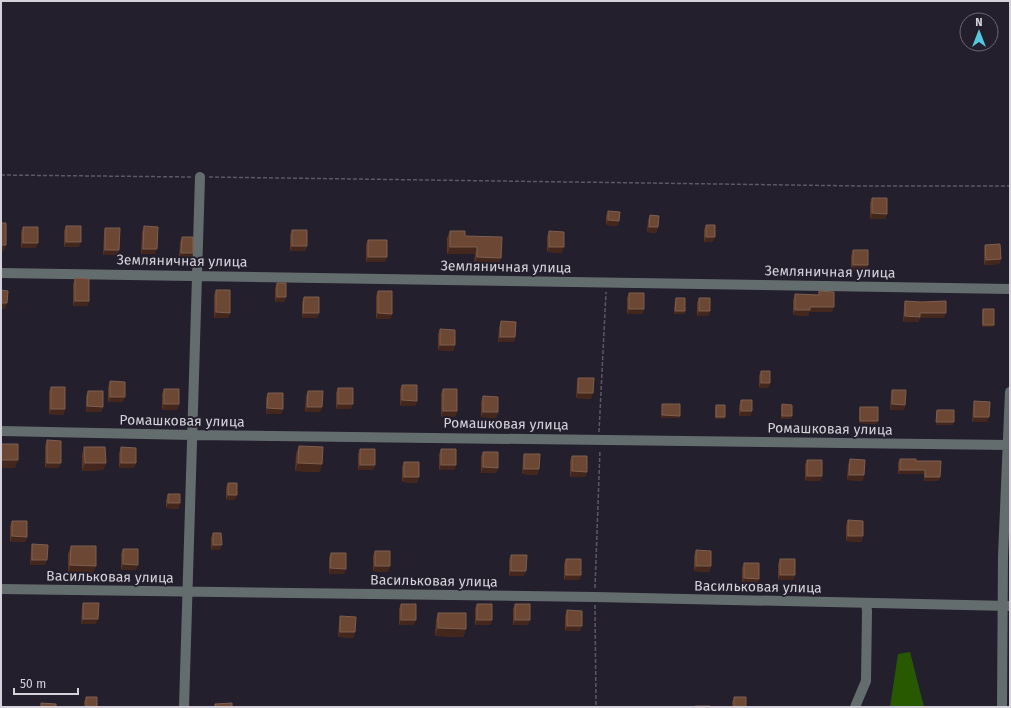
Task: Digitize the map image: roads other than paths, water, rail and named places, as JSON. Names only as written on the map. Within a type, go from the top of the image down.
[{"type":"street","points":[[184,707],[200,177]]},
{"type":"street","name":"Земляничная улица","points":[[1,273],[1010,289]]},
{"type":"street","points":[[1002,707],[1006,606],[1003,556],[1009,445],[1010,392]]},
{"type":"street","name":"Ромашковая улица","points":[[1,431],[192,435],[1009,445]]},
{"type":"street","name":"Васильковая улица","points":[[1,589],[595,597],[1006,606]]},
{"type":"street","points":[[856,707],[866,681],[866,603]]}]
